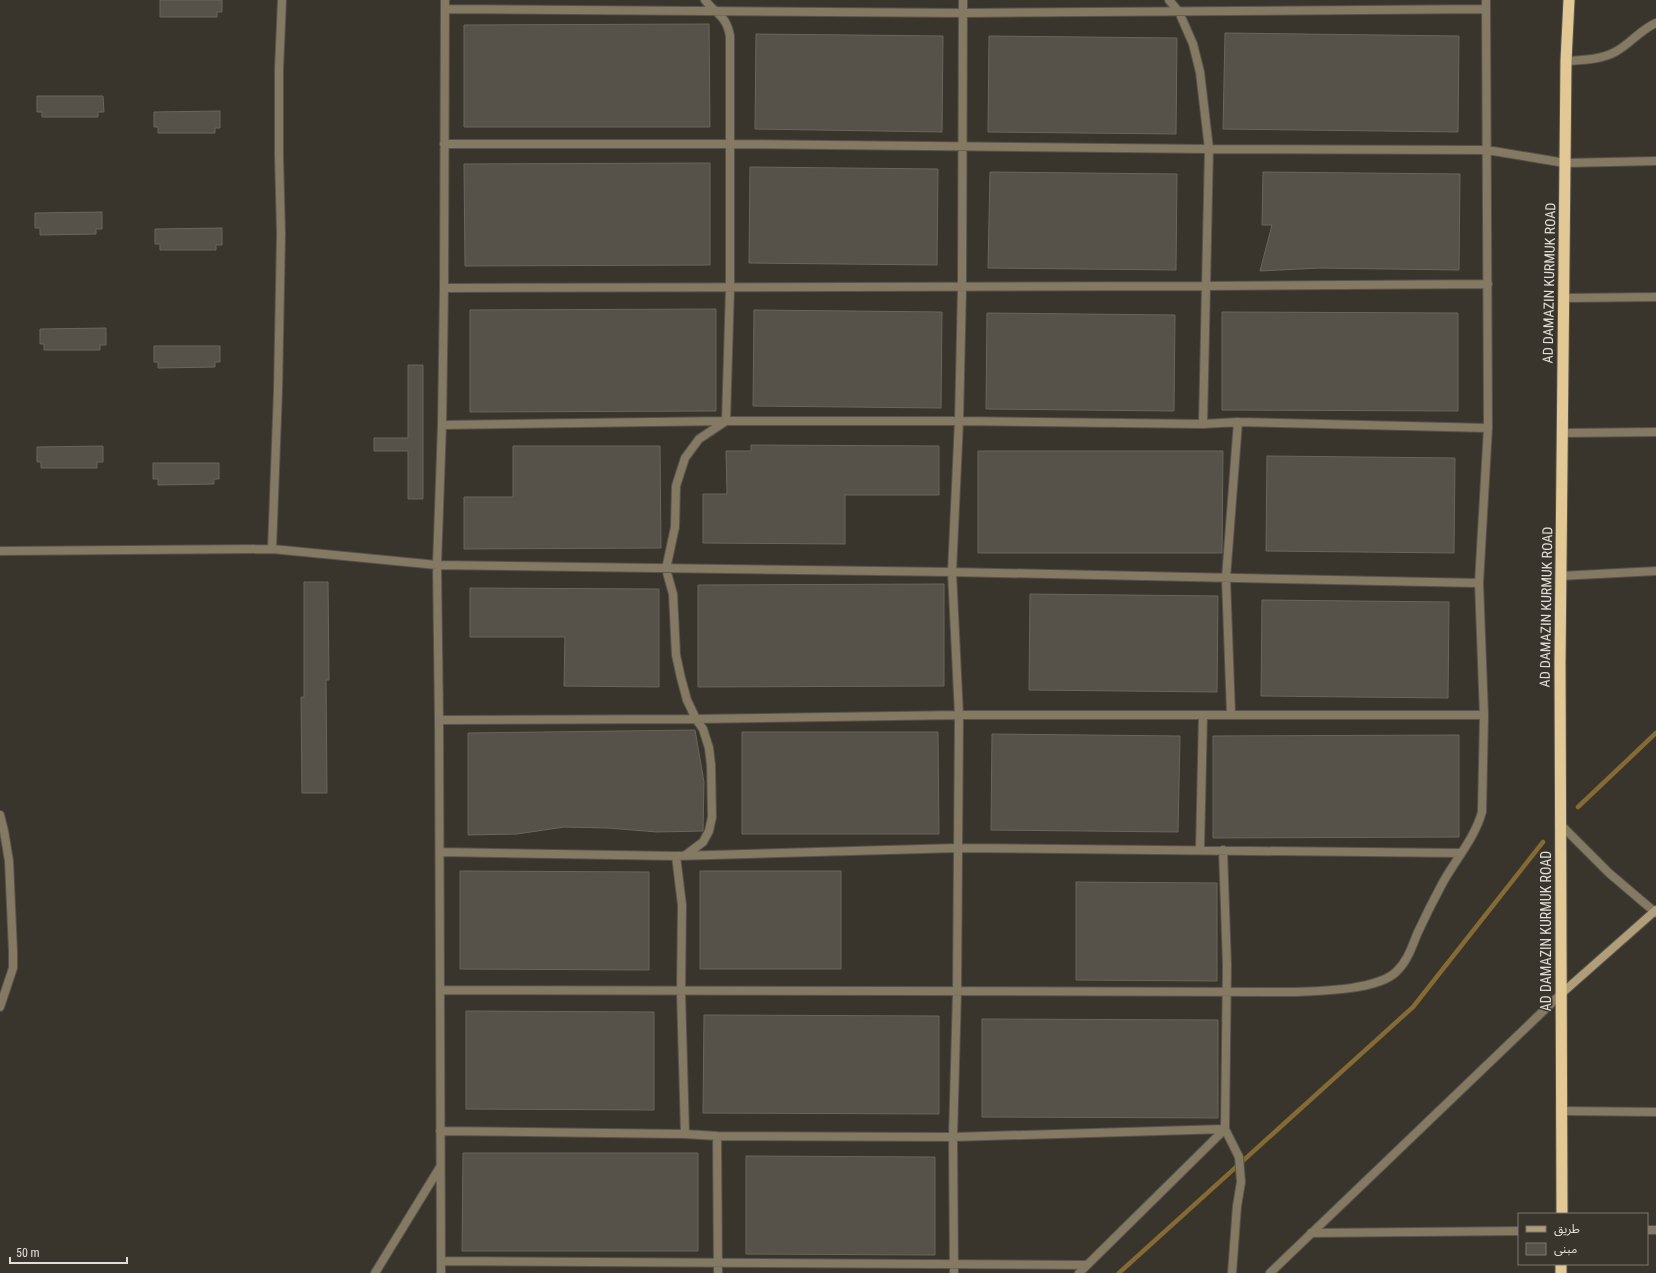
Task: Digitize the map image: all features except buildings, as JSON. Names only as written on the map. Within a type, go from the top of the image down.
[{"type":"highway","name":"AD DAMAZIN KURMUK ROAD","points":[[1562,1213],[1560,576],[1563,433],[1566,61],[1569,0]]},
{"type":"main road","points":[[1562,994],[1656,911]]},
{"type":"street","points":[[272,549],[278,391],[281,234],[279,68],[282,0]]},
{"type":"street","points":[[441,1273],[440,852],[437,565],[442,425],[444,288],[445,0]]},
{"type":"street","points":[[705,0],[728,24],[730,36],[730,288],[726,421]]},
{"type":"street","points":[[954,1273],[952,1137],[957,992],[959,715],[952,572],[959,421],[962,287],[963,0]]},
{"type":"street","points":[[1169,0],[1179,12],[1193,44],[1200,72],[1209,149],[1203,424]]},
{"type":"street","points":[[440,990],[681,992],[1296,992],[1336,990],[1375,983],[1396,973],[1410,954],[1418,933],[1441,885],[1460,853],[1473,836],[1482,812],[1484,716],[1479,583],[1488,428],[1486,0]]},
{"type":"street","points":[[445,9],[964,13],[1486,9]]},
{"type":"street","points":[[1566,61],[1593,59],[1615,52],[1639,32],[1656,22]]},
{"type":"street","points":[[444,144],[731,144],[1209,149],[1487,150],[1565,163],[1656,161]]},
{"type":"street","points":[[444,288],[1488,284]]},
{"type":"street","points":[[1564,298],[1656,297]]},
{"type":"street","points":[[685,855],[703,842],[709,831],[712,817],[712,772],[709,748],[703,729],[696,719],[687,700],[676,655],[673,594],[666,569],[675,527],[676,486],[685,458],[699,439],[726,421]]},
{"type":"street","points":[[442,425],[726,421],[959,421],[1203,424],[1238,422],[1488,428]]},
{"type":"street","points":[[1231,714],[1226,578],[1238,422]]},
{"type":"street","points":[[1563,433],[1656,432]]},
{"type":"street","points":[[0,551],[272,549],[437,565],[952,572],[1479,583]]},
{"type":"street","points":[[1560,576],[1656,571]]},
{"type":"street","points":[[439,720],[696,719],[959,715],[1203,716],[1231,714],[1484,716]]},
{"type":"street","points":[[1200,850],[1203,716]]},
{"type":"street","points":[[0,815],[9,861],[13,968],[0,1007]]},
{"type":"street","points":[[1560,824],[1609,872],[1656,911]]},
{"type":"street","points":[[440,852],[676,856],[958,848],[1460,853]]},
{"type":"street","points":[[1223,850],[1227,992],[1225,1129],[1239,1157],[1241,1182],[1237,1206],[1232,1273]]},
{"type":"street","points":[[676,856],[682,905],[681,992],[685,1134]]},
{"type":"street","points":[[1270,1273],[1310,1233],[1562,994]]},
{"type":"street","points":[[1562,1111],[1656,1112]]},
{"type":"street","points":[[440,1131],[685,1134],[717,1136],[952,1137],[1225,1129]]},
{"type":"street","points":[[1079,1273],[1225,1129]]},
{"type":"street","points":[[717,1136],[718,1273]]},
{"type":"street","points":[[375,1273],[440,1166]]},
{"type":"street","points":[[1310,1233],[1518,1231]]},
{"type":"street","points":[[441,1261],[1087,1265]]},
{"type":"waterway","points":[[1578,807],[1656,733]]},
{"type":"waterway","points":[[1119,1273],[1413,1007],[1543,842]]}]
